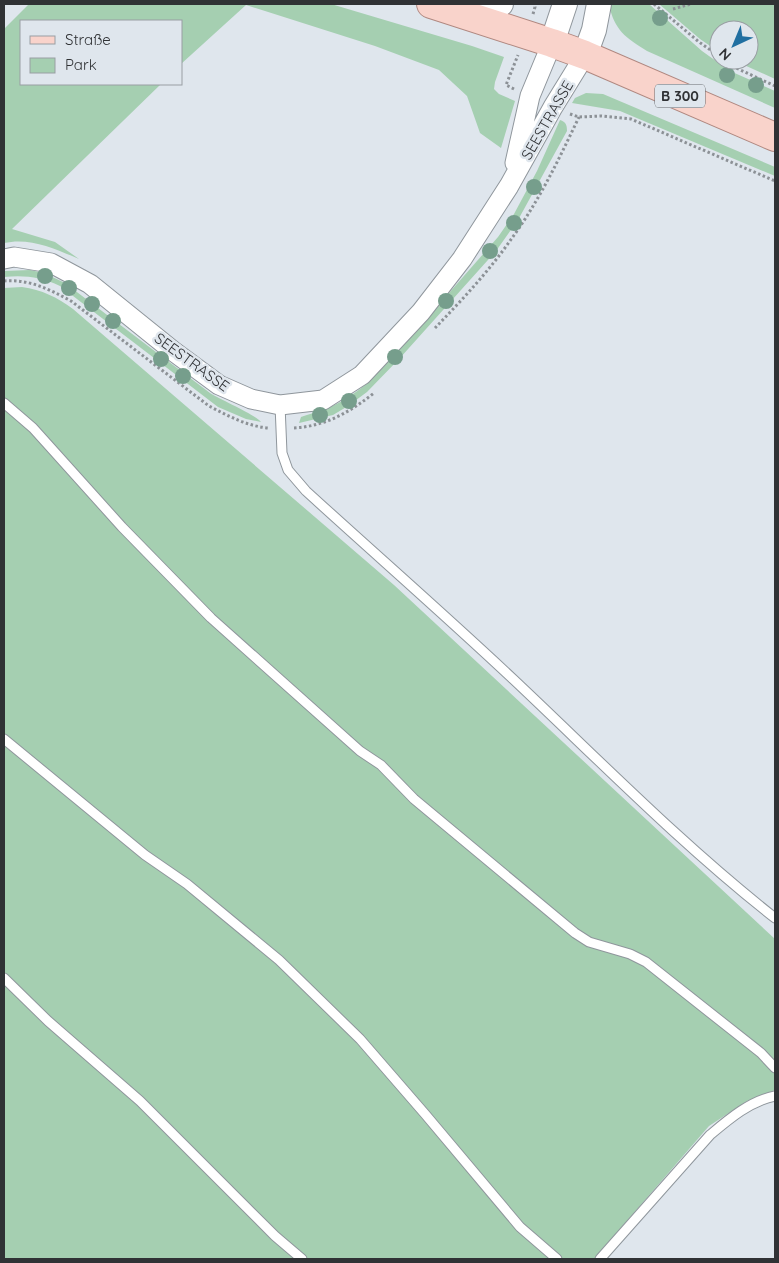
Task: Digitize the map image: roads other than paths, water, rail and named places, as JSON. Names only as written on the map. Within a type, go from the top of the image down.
[{"type":"main road","name":"B 300","points":[[443,8],[585,55],[775,137]]},
{"type":"street","points":[[443,8],[501,4]]},
{"type":"street","points":[[552,43],[565,4]]},
{"type":"street","points":[[585,55],[594,30],[598,4]]},
{"type":"street","name":"SEESTRASSE","points":[[509,186],[530,96],[552,43]]},
{"type":"street","name":"SEESTRASSE","points":[[4,260],[14,257],[51,263],[90,284],[173,351],[219,385],[251,400],[280,405],[323,400],[362,375],[421,312],[462,259],[509,186],[553,106],[585,55]]},
{"type":"lane","points":[[4,403],[32,428],[122,526],[211,618],[360,751],[381,766],[414,799],[576,933],[589,942],[630,954],[646,962],[761,1053],[775,1068]]},
{"type":"lane","points":[[280,405],[282,453],[288,470],[306,491],[512,678],[637,797],[746,895],[775,918]]},
{"type":"lane","points":[[4,739],[144,855],[187,884],[279,960],[360,1039],[520,1227],[557,1259]]},
{"type":"lane","points":[[4,978],[48,1021],[140,1101],[275,1236],[302,1259]]},
{"type":"lane","points":[[600,1259],[710,1135],[730,1118],[754,1103],[775,1096]]}]
